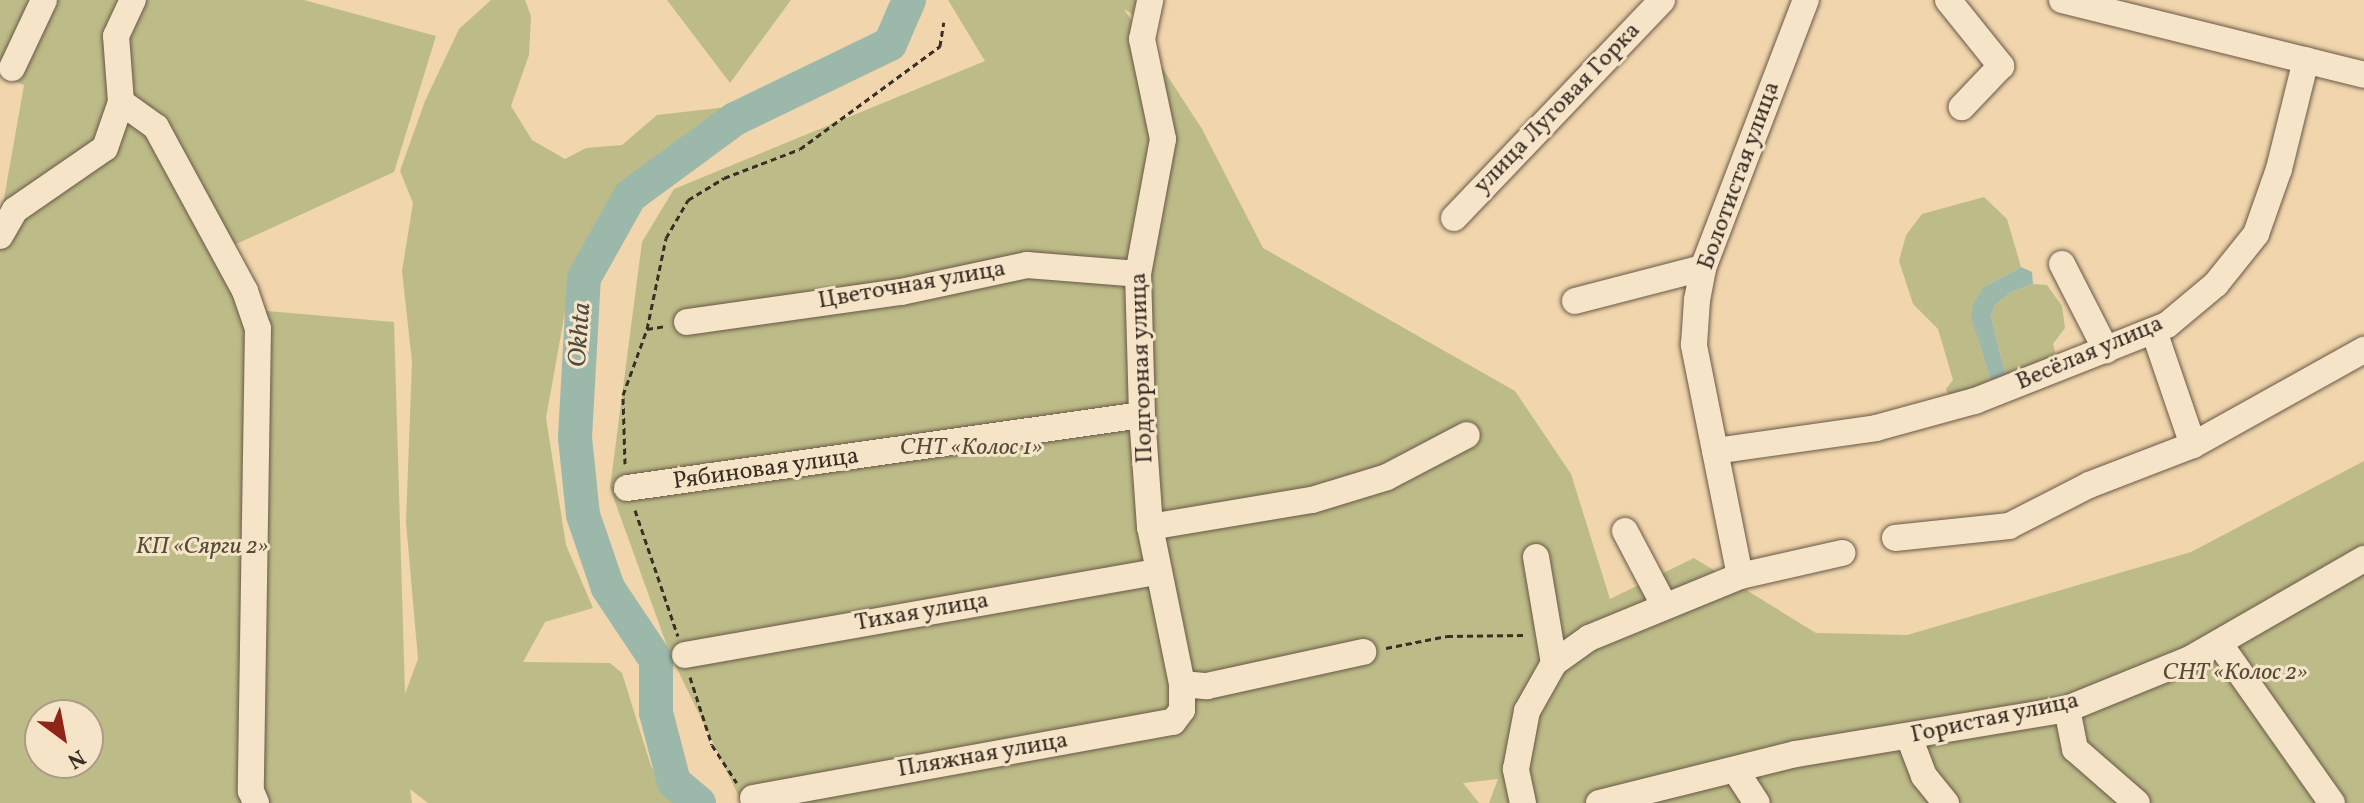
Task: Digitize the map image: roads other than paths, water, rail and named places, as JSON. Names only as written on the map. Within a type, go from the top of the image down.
[{"type":"street","points":[[12,68],[44,0]]},
{"type":"street","points":[[0,236],[15,210],[105,148],[121,102],[116,36],[133,0]]},
{"type":"street","name":"улица Луговая Горка","points":[[1454,218],[1662,0]]},
{"type":"street","name":"Болотистая улица","points":[[1740,576],[1694,345],[1703,268],[1806,0]]},
{"type":"street","points":[[1948,0],[2001,66],[1962,107]]},
{"type":"street","points":[[2062,0],[2364,75]]},
{"type":"street","name":"Подгорная улица","points":[[1147,11],[1143,53],[1163,139],[1138,274],[1142,415],[1150,527],[1182,684]]},
{"type":"street","name":"Весёлая улица","points":[[1715,451],[1876,428],[1975,401],[2154,331],[2216,284],[2256,234],[2279,169],[2306,60]]},
{"type":"street","points":[[121,102],[156,127],[245,291],[258,328],[251,791],[256,803]]},
{"type":"street","points":[[2062,264],[2106,350]]},
{"type":"street","name":"Цветочная улица","points":[[687,322],[901,292],[1027,265],[1138,274]]},
{"type":"street","points":[[1575,301],[1703,268]]},
{"type":"street","points":[[2154,331],[2193,445]]},
{"type":"street","points":[[1895,538],[2009,526],[2089,485],[2193,445],[2364,350]]},
{"type":"street","name":"Рябиновая улица","points":[[627,488],[1142,415]]},
{"type":"street","points":[[1150,527],[1312,500],[1387,477],[1467,435]]},
{"type":"street","points":[[1625,531],[1664,605]]},
{"type":"street","points":[[1523,803],[1516,769],[1527,711],[1554,663],[1589,638],[1664,605],[1740,576],[1842,553]]},
{"type":"street","points":[[1536,557],[1554,663]]},
{"type":"street","name":"Гористая улица","points":[[1599,803],[1796,754],[2067,709],[2219,643],[2361,565]]},
{"type":"street","name":"Тихая улица","points":[[685,655],[1159,571]]},
{"type":"street","points":[[2219,643],[2332,803]]},
{"type":"street","points":[[1182,684],[1207,686],[1363,652]]},
{"type":"street","name":"Пляжная улица","points":[[753,798],[1173,722],[1182,710],[1182,684]]},
{"type":"street","points":[[2067,709],[2075,749],[2137,803]]},
{"type":"street","points":[[1909,737],[1924,776],[1946,803]]},
{"type":"street","points":[[1736,771],[1757,803]]},
{"type":"waterway","name":"Okhta","points":[[699,803],[674,782],[656,713],[656,660],[608,588],[583,515],[575,437],[584,278],[630,196],[735,119],[890,44],[909,0]]},
{"type":"park label","name":"СНТ «Колос 1»","points":[[971,449]]},
{"type":"park label","name":"КП «Сярги 2»","points":[[202,548]]},
{"type":"park label","name":"СНТ «Колос 2»","points":[[2235,674]]}]
